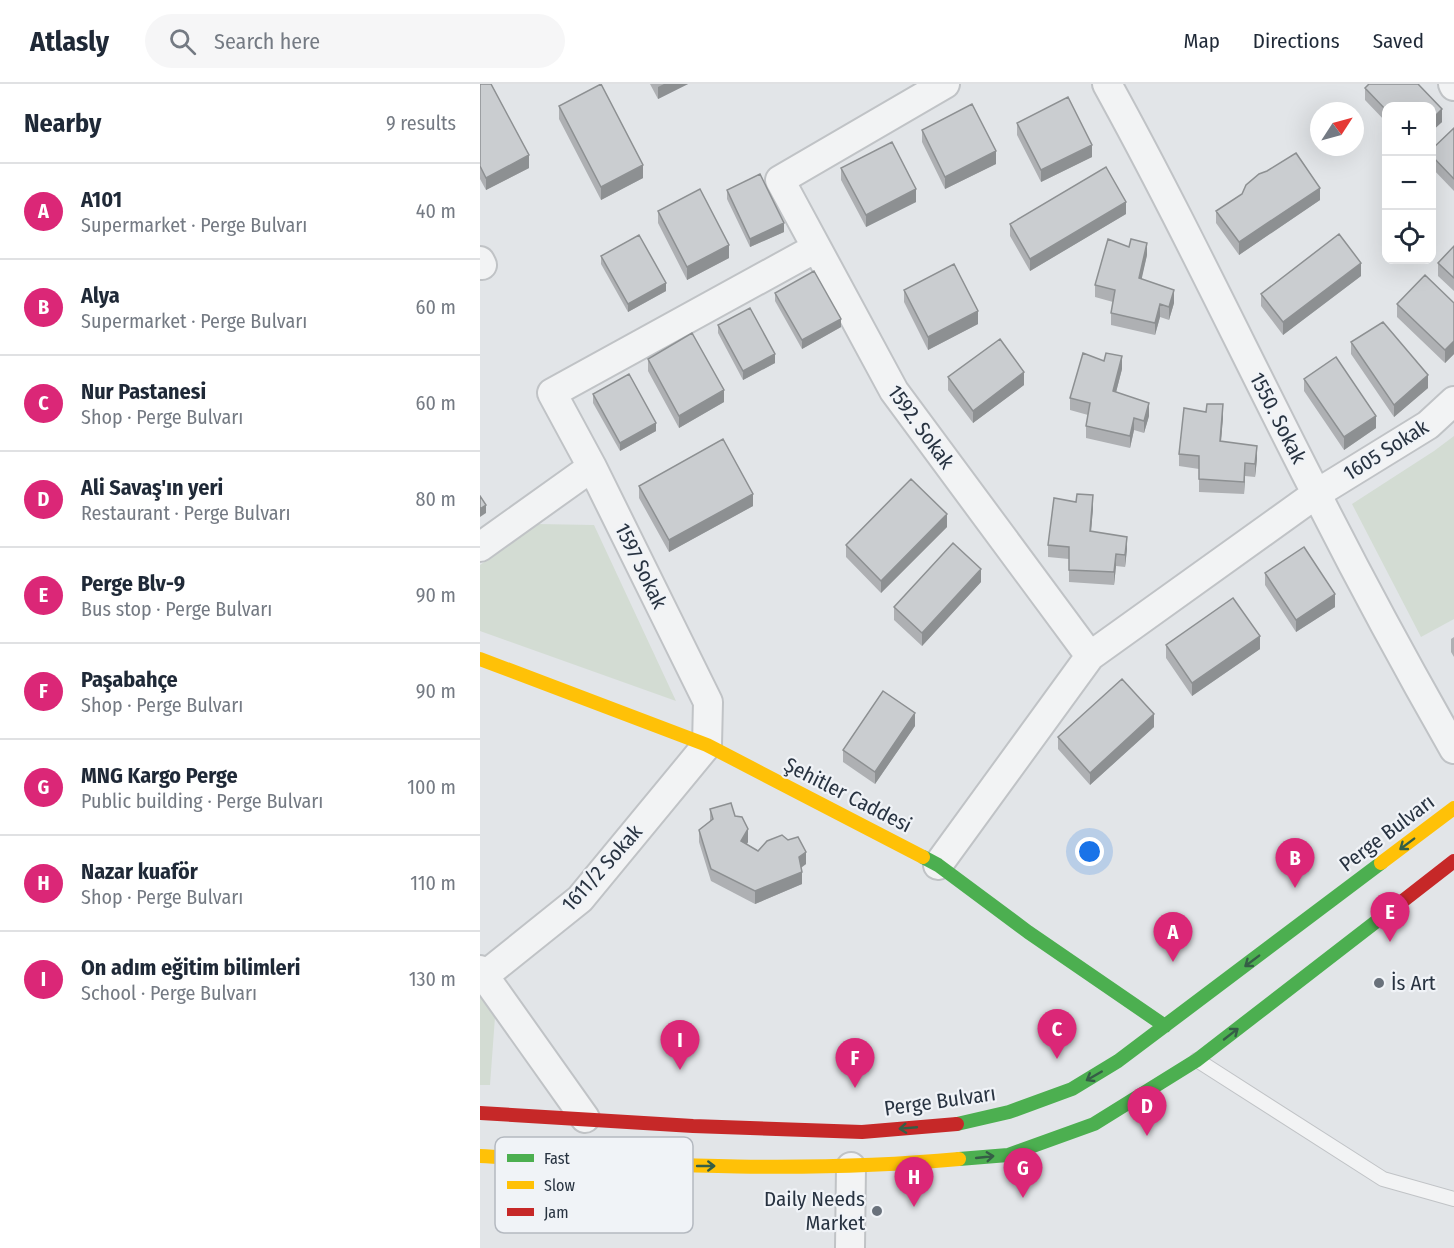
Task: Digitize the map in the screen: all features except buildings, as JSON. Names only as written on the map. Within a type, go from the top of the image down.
[{"type":"main road","name":"Şehitler Caddesi","points":[[480,658],[706,745],[938,865],[1028,932],[1165,1026]]},
{"type":"main road","name":"Perge Bulvarı","points":[[480,1113],[693,1126],[862,1132],[952,1125],[1009,1112],[1072,1089],[1118,1061],[1454,808]]},
{"type":"main road","points":[[693,1166],[851,1167],[1008,1155],[1094,1124],[1197,1060],[1454,861]]},
{"type":"main road","points":[[480,1156],[495,1157]]},
{"type":"street","name":"1592. Sokak","points":[[945,84],[780,180],[894,391],[1090,656]]},
{"type":"street","name":"1550. Sokak","points":[[1107,84],[1151,163],[1316,494],[1398,650],[1454,749]]},
{"type":"street","name":"1597 Sokak","points":[[706,745],[708,702],[592,467],[552,393],[816,248]]},
{"type":"street","name":"1605 Sokak","points":[[938,865],[1090,656],[1316,494],[1428,425],[1454,401]]},
{"type":"street","points":[[480,547],[592,467]]},
{"type":"street","name":"1611/2 Sokak","points":[[482,973],[580,899],[706,745]]},
{"type":"street","points":[[482,973],[585,1118]]},
{"type":"street","points":[[850,1248],[851,1167]]},
{"type":"lane","points":[[1197,1060],[1383,1179],[1454,1199]]},
{"type":"shaded area","points":[[1454,436],[1454,619],[1421,637],[1352,504]]},
{"type":"shaded area","points":[[537,524],[594,525],[676,701],[480,631],[480,565]]},
{"type":"shaded area","points":[[480,996],[495,1017],[490,1085],[480,1085]]},
{"type":"traffic: fast","points":[[923,857],[938,865],[1028,932],[1165,1026]]},
{"type":"traffic: fast","points":[[957,1124],[1009,1112],[1072,1089],[1118,1061],[1381,863]]},
{"type":"traffic: fast","points":[[959,1159],[1008,1155],[1094,1124],[1197,1060],[1395,907]]},
{"type":"traffic: slow","points":[[480,659],[707,745],[923,857]]},
{"type":"traffic: slow","points":[[1381,863],[1454,808]]},
{"type":"traffic: slow","points":[[480,1156],[495,1157]]},
{"type":"traffic: slow","points":[[693,1165],[839,1166],[959,1159]]},
{"type":"traffic: jam","points":[[1395,907],[1454,861]]},
{"type":"traffic: jam","points":[[480,1113],[693,1126],[862,1132],[957,1124]]},
{"type":"place","name":"Alya","points":[[1295,888]]},
{"type":"place","name":"Perge Blv-9","points":[[1390,942]]},
{"type":"place","name":"A101","points":[[1173,962]]},
{"type":"place","name":"İs Art","points":[[1379,983]]},
{"type":"place","name":"Nur Pastanesi","points":[[1057,1059]]},
{"type":"place","name":"On adım eğitim bilimleri","points":[[680,1070]]},
{"type":"place","name":"Paşabahçe","points":[[855,1088]]},
{"type":"place","name":"Ali Savaş'ın yeri","points":[[1147,1136]]},
{"type":"place","name":"MNG Kargo Perge","points":[[1023,1198]]},
{"type":"place","name":"Nazar kuaför","points":[[914,1207]]},
{"type":"place","name":"Daily Needs Market","points":[[877,1211]]}]
